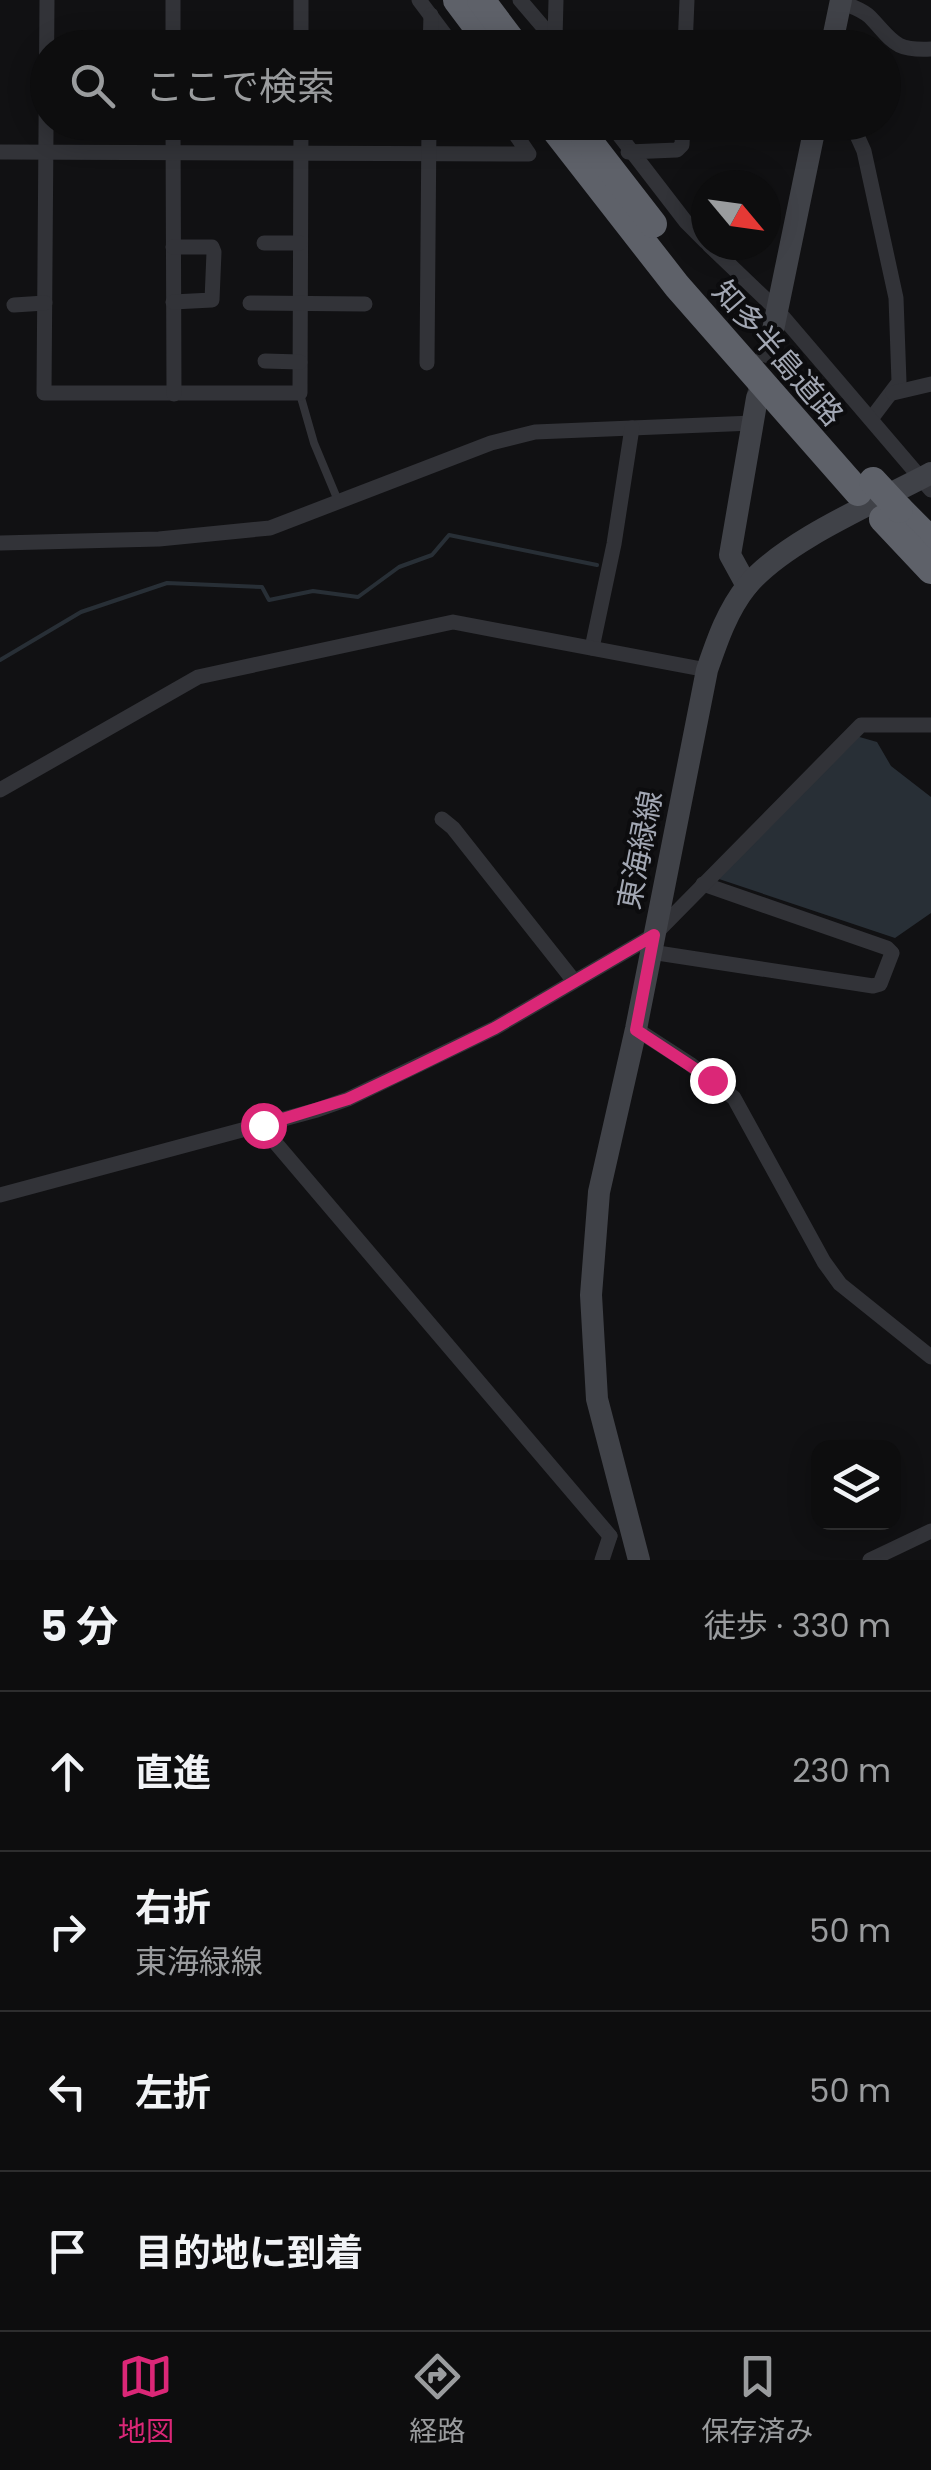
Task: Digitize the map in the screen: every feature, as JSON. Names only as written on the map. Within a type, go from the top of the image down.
[{"type":"highway","points":[[458,0],[479,30]]},
{"type":"highway","points":[[482,0],[504,30]]},
{"type":"highway","name":"知多半島道路","points":[[563,140],[677,286],[891,514],[931,570]]},
{"type":"highway","name":"知多半島道路","points":[[588,140],[865,486]]},
{"type":"highway","name":"知多半島道路","points":[[891,514],[931,542]]},
{"type":"main road","points":[[835,30],[841,1]]},
{"type":"main road","points":[[772,335],[812,140]]},
{"type":"main road","points":[[757,398],[730,555],[747,586],[807,539],[928,481]]},
{"type":"main road","name":"東海緑線","points":[[639,1560],[620,1534],[598,1399],[591,1295],[599,1192],[636,1030],[707,670],[723,625],[747,586]]},
{"type":"street","points":[[47,0],[47,30]]},
{"type":"street","points":[[173,0],[173,30]]},
{"type":"street","points":[[301,30],[302,0]]},
{"type":"street","points":[[419,0],[442,30]]},
{"type":"street","points":[[520,0],[546,30]]},
{"type":"street","points":[[556,0],[557,30]]},
{"type":"street","points":[[685,30],[686,0]]},
{"type":"street","points":[[841,1],[866,14],[879,30]]},
{"type":"street","points":[[431,14],[431,30]]},
{"type":"street","points":[[901,47],[931,49]]},
{"type":"street","points":[[46,140],[44,393],[174,394],[300,393],[301,140]]},
{"type":"street","points":[[172,140],[174,394]]},
{"type":"street","points":[[428,140],[428,363]]},
{"type":"street","points":[[0,152],[301,150],[529,154],[519,140]]},
{"type":"street","points":[[620,140],[691,227]]},
{"type":"street","points":[[628,152],[677,150],[682,140]]},
{"type":"street","points":[[859,140],[896,298],[899,382],[871,419]]},
{"type":"street","points":[[264,242],[300,243]]},
{"type":"street","points":[[173,248],[212,247],[214,252],[212,300],[174,302]]},
{"type":"street","points":[[726,260],[777,310],[928,481]]},
{"type":"street","points":[[14,305],[44,303]]},
{"type":"street","points":[[250,303],[365,304]]},
{"type":"street","points":[[264,361],[300,362]]},
{"type":"street","points":[[893,393],[931,384]]},
{"type":"street","points":[[0,543],[159,539],[270,528],[491,443],[535,432],[753,423]]},
{"type":"street","points":[[592,648],[614,544],[632,428]]},
{"type":"street","points":[[2,783],[198,677],[453,622],[707,670]]},
{"type":"street","points":[[0,1195],[317,1110],[495,1028],[574,981],[652,944],[703,884],[861,726],[931,725]]},
{"type":"street","points":[[442,819],[574,981]]},
{"type":"street","points":[[652,944],[873,986],[880,984],[892,953],[888,948],[703,884]]},
{"type":"street","points":[[636,1030],[734,1098],[824,1262],[840,1284],[931,1356]]},
{"type":"street","points":[[264,1124],[268,1134],[620,1534],[602,1560]]},
{"type":"street","points":[[870,1560],[931,1531]]},
{"type":"lane","points":[[300,393],[314,443],[339,503]]},
{"type":"shaded area","points":[[856,736],[877,742],[891,766],[931,797],[931,913],[895,938],[716,878]]},
{"type":"waterway","points":[[0,660],[81,612],[167,583],[262,587],[269,600],[313,591],[358,597],[399,567],[432,555],[449,535],[597,565]]},
{"type":"tunnel","points":[[758,395],[772,335]]},
{"type":"route","points":[[263,1125],[348,1099],[407,1071],[495,1028],[654,935],[636,1030],[712,1080]]}]
